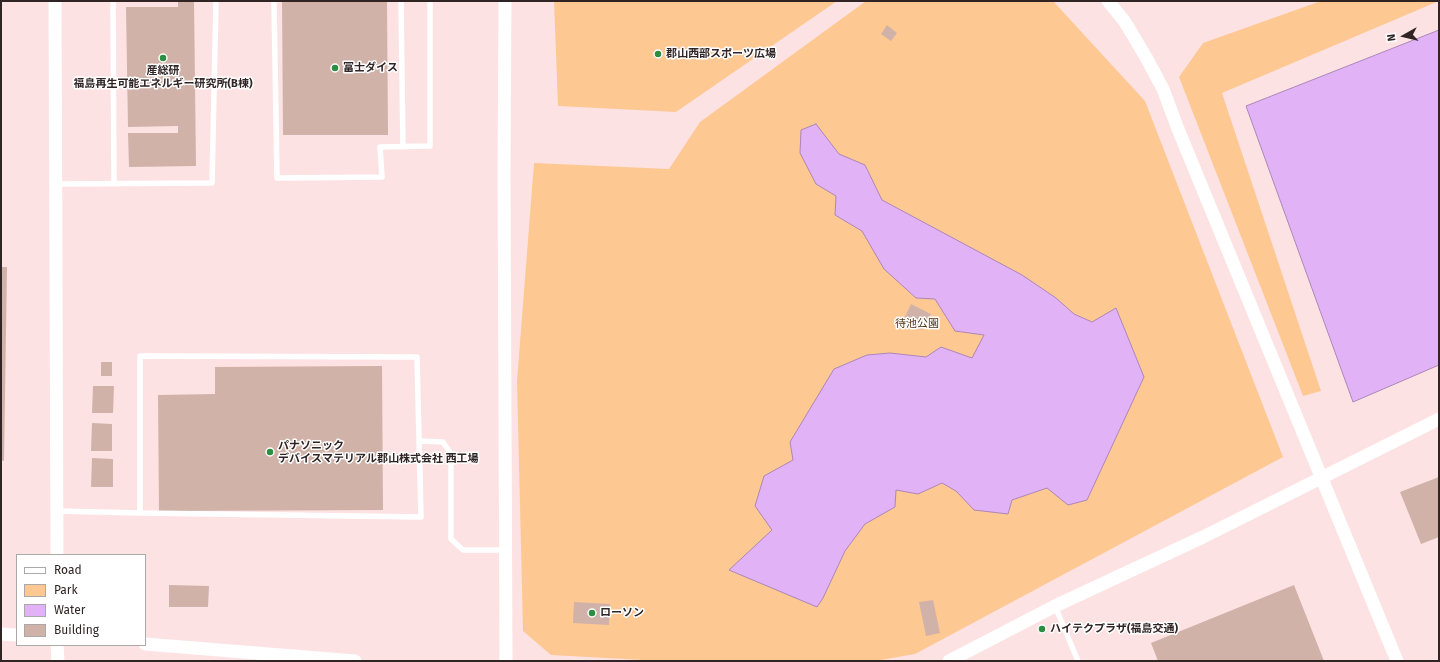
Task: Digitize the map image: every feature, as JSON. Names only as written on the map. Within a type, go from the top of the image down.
[{"type":"street","points":[[55,1],[57,554]]},
{"type":"street","points":[[505,1],[504,171],[506,661]]},
{"type":"street","points":[[1108,1],[1125,22],[1163,89],[1178,129],[1397,661]]},
{"type":"street","points":[[949,661],[1055,606],[1203,536],[1439,419]]},
{"type":"street","points":[[1,634],[16,635]]},
{"type":"street","points":[[146,644],[296,659],[355,661]]},
{"type":"street","points":[[58,646],[58,661]]},
{"type":"lane","points":[[113,1],[114,184]]},
{"type":"lane","points":[[55,184],[212,183],[216,1]]},
{"type":"lane","points":[[274,1],[277,178],[382,177],[380,147],[430,146],[430,1]]},
{"type":"lane","points":[[401,1],[403,147]]},
{"type":"lane","points":[[57,511],[140,513],[421,517],[417,356],[140,356],[140,513]]},
{"type":"lane","points":[[419,441],[442,442],[451,454],[451,539],[463,550],[506,550]]},
{"type":"lane","points":[[1055,606],[1078,661]]},
{"type":"green space","name":"郡山西部スポーツ広場","points":[[554,1],[837,1],[676,112],[558,106]]},
{"type":"green space","name":"待池公園","points":[[866,1],[1053,1],[1145,101],[1283,457],[915,654],[875,661],[661,661],[551,655],[523,631],[517,381],[534,163],[669,169],[700,122]]},
{"type":"green space","points":[[1321,1],[1439,1],[1222,93],[1321,391],[1303,396],[1179,77],[1203,43]]},
{"type":"water","points":[[1439,30],[1439,365],[1353,402],[1246,106]]},
{"type":"water","points":[[816,124],[839,154],[865,165],[882,200],[1022,275],[1056,298],[1074,314],[1092,322],[1116,308],[1144,377],[1087,500],[1068,505],[1047,488],[1012,500],[1008,514],[974,510],[956,491],[942,483],[918,494],[896,490],[895,507],[865,524],[845,551],[823,598],[817,607],[729,570],[772,530],[755,506],[764,476],[793,460],[790,442],[834,369],[867,355],[890,353],[926,357],[941,347],[972,358],[984,335],[955,331],[935,299],[916,298],[884,269],[862,231],[835,215],[836,196],[816,184],[800,153],[801,130]]},
{"type":"building","points":[[178,1],[194,1],[196,166],[129,167],[128,133],[178,133],[178,126],[128,127],[126,7],[178,7]]},
{"type":"building","name":"冨士ダイス","points":[[282,1],[387,1],[388,135],[283,135]]},
{"type":"building","points":[[887,25],[897,33],[891,41],[881,34]]},
{"type":"building","points":[[1,267],[7,267],[4,461],[1,460]]},
{"type":"building","points":[[911,304],[931,314],[922,330],[903,321]]},
{"type":"building","points":[[101,362],[112,362],[112,376],[101,376]]},
{"type":"building","name":"パナソニック デバイスマテリアル郡山株式会社 西工場","points":[[382,366],[383,510],[159,511],[158,395],[215,394],[215,367]]},
{"type":"building","points":[[93,386],[114,386],[113,413],[92,413]]},
{"type":"building","points":[[92,423],[112,424],[112,451],[91,451]]},
{"type":"building","points":[[92,458],[113,459],[113,487],[91,487]]},
{"type":"building","points":[[1439,477],[1439,537],[1421,544],[1400,492]]},
{"type":"building","points":[[169,585],[209,586],[208,607],[169,607]]},
{"type":"building","points":[[1294,585],[1324,661],[1158,661],[1151,643]]},
{"type":"building","points":[[933,600],[940,633],[926,636],[919,602]]},
{"type":"building","name":"ローソン","points":[[574,602],[610,604],[609,625],[573,623]]},
{"type":"place","name":"郡山西部スポーツ広場","points":[[658,54]]},
{"type":"place","name":"産総研 福島再生可能エネルギー研究所(B棟)","points":[[163,58]]},
{"type":"place","name":"冨士ダイス","points":[[335,68]]},
{"type":"place","name":"パナソニック デバイスマテリアル郡山株式会社 西工場","points":[[270,452]]},
{"type":"place","name":"ローソン","points":[[592,613]]},
{"type":"place","name":"ハイテクプラザ(福島交通)","points":[[1042,629]]}]
